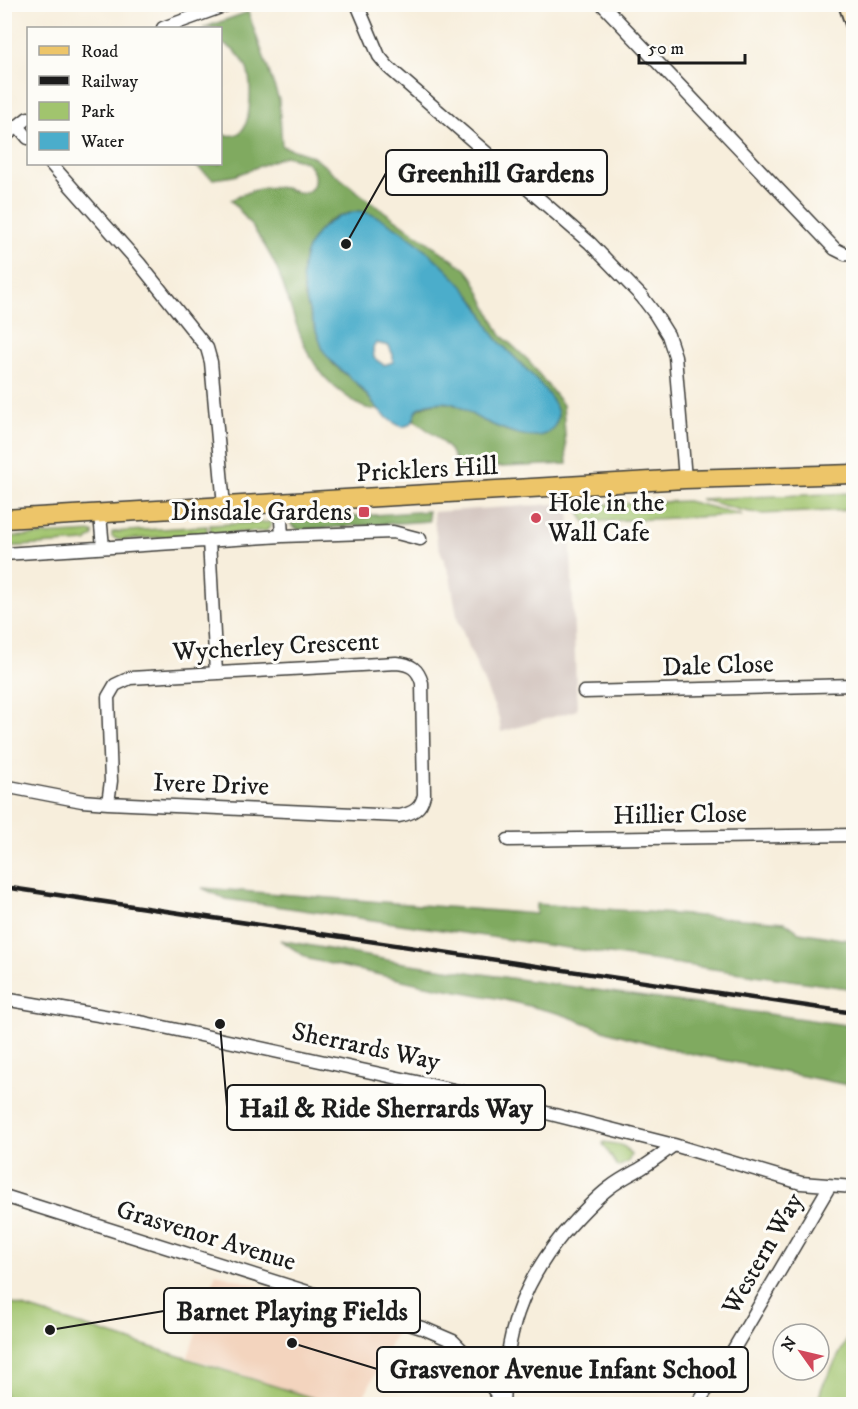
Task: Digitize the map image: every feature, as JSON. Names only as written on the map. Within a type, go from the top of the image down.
[{"type":"main road","points":[[847,4],[854,24]]},
{"type":"main road","name":"Pricklers Hill","points":[[4,519],[685,480],[854,474]]},
{"type":"street","points":[[166,27],[229,4]]},
{"type":"street","points":[[357,4],[380,56],[388,67],[590,243],[642,297],[655,314],[668,335],[675,356],[685,480]]},
{"type":"street","points":[[602,4],[835,249],[854,255]]},
{"type":"street","points":[[4,137],[23,122]]},
{"type":"street","points":[[52,165],[139,262],[207,348],[211,362],[224,506]]},
{"type":"street","points":[[280,504],[282,536]]},
{"type":"street","points":[[100,515],[103,547]]},
{"type":"street","points":[[4,554],[282,536],[393,532],[420,539]]},
{"type":"street","points":[[209,540],[216,673]]},
{"type":"street","name":"Wycherley Crescent","points":[[108,803],[111,781],[108,702],[112,689],[119,683],[130,678],[396,663],[414,668],[422,683],[424,795],[416,810]]},
{"type":"street","name":"Dale Close","points":[[584,692],[854,685]]},
{"type":"street","name":"Ivere Drive","points":[[4,786],[82,801],[108,803],[399,816],[416,810]]},
{"type":"street","name":"Hillier Close","points":[[508,840],[854,835]]},
{"type":"street","name":"Sherrards Way","points":[[4,999],[145,1023],[301,1056],[463,1092],[674,1145],[801,1183],[854,1187]]},
{"type":"street","points":[[504,1404],[505,1375],[513,1324],[530,1281],[547,1254],[573,1222],[608,1189],[674,1145]]},
{"type":"street","name":"Western Way","points":[[697,1404],[732,1352],[829,1186]]},
{"type":"street","name":"Grasvenor Avenue","points":[[4,1196],[425,1329],[453,1341],[472,1361],[504,1404]]},
{"type":"shaded area","points":[[569,503],[577,710],[501,732],[499,718],[458,621],[450,576],[437,542],[433,512]]},
{"type":"shaded area","points":[[216,1273],[398,1329],[360,1404],[333,1404],[188,1357]]},
{"type":"green space","points":[[248,12],[279,100],[282,146],[312,156],[368,200],[466,269],[473,278],[500,334],[528,360],[563,405],[567,464],[460,469],[450,450],[414,420],[416,411],[423,407],[436,403],[448,403],[508,431],[538,435],[546,434],[553,429],[556,408],[540,385],[493,335],[479,306],[432,256],[359,211],[327,222],[317,233],[304,295],[323,350],[333,364],[357,384],[379,410],[365,408],[354,402],[330,383],[318,369],[301,338],[284,287],[268,250],[231,200],[250,191],[264,188],[278,187],[303,193],[308,191],[313,184],[313,170],[302,160],[285,156],[234,176],[213,179],[194,165],[222,165],[222,134],[239,133],[249,113],[250,103],[249,75],[243,61],[237,53],[222,44],[222,27],[206,27]]},
{"type":"green space","points":[[853,493],[853,510],[761,514],[700,499]]},
{"type":"green space","points":[[687,501],[742,515],[585,522],[579,513],[580,508],[586,505]]},
{"type":"green space","points":[[428,511],[429,521],[299,530],[291,525],[291,521]]},
{"type":"green space","points":[[271,522],[271,526],[266,531],[211,534],[210,525]]},
{"type":"green space","points":[[207,526],[207,534],[119,540],[112,537],[112,532]]},
{"type":"green space","points":[[93,532],[93,536],[86,542],[5,547],[5,537]]},
{"type":"green space","points":[[202,888],[536,914],[536,904],[785,922],[799,932],[853,941],[853,989],[226,899]]},
{"type":"green space","points":[[280,940],[404,963],[853,1026],[853,1086],[678,1051],[609,1032],[561,1014],[501,999],[420,984],[309,959]]},
{"type":"green space","points":[[604,1142],[626,1148],[631,1155],[628,1162],[618,1167],[603,1144]]},
{"type":"green space","points":[[4,1301],[332,1404],[5,1404]]},
{"type":"green space","points":[[853,1328],[853,1404],[817,1404],[825,1382],[831,1382],[831,1370]]},
{"type":"water","points":[[359,211],[373,215],[390,224],[424,249],[456,279],[478,306],[496,338],[542,386],[556,406],[558,415],[553,428],[539,436],[519,434],[482,420],[454,404],[443,402],[422,406],[417,410],[411,424],[403,427],[389,420],[359,386],[331,361],[323,350],[308,308],[302,280],[303,266],[306,253],[317,233],[333,220]],"holes":[[[376,343],[389,346],[393,362],[384,365],[374,358],[373,348]]]},
{"type":"railway","points":[[4,887],[854,1013]]},
{"type":"place","name":"Greenhill Gardens","points":[[346,244]]},
{"type":"place","name":"Dinsdale Gardens","points":[[364,512]]},
{"type":"place","name":"Hole in the Wall Cafe","points":[[536,518]]},
{"type":"place","name":"Hail & Ride Sherrards Way","points":[[220,1024]]},
{"type":"place","name":"Barnet Playing Fields","points":[[50,1330]]},
{"type":"place","name":"Grasvenor Avenue Infant School","points":[[292,1343]]}]
